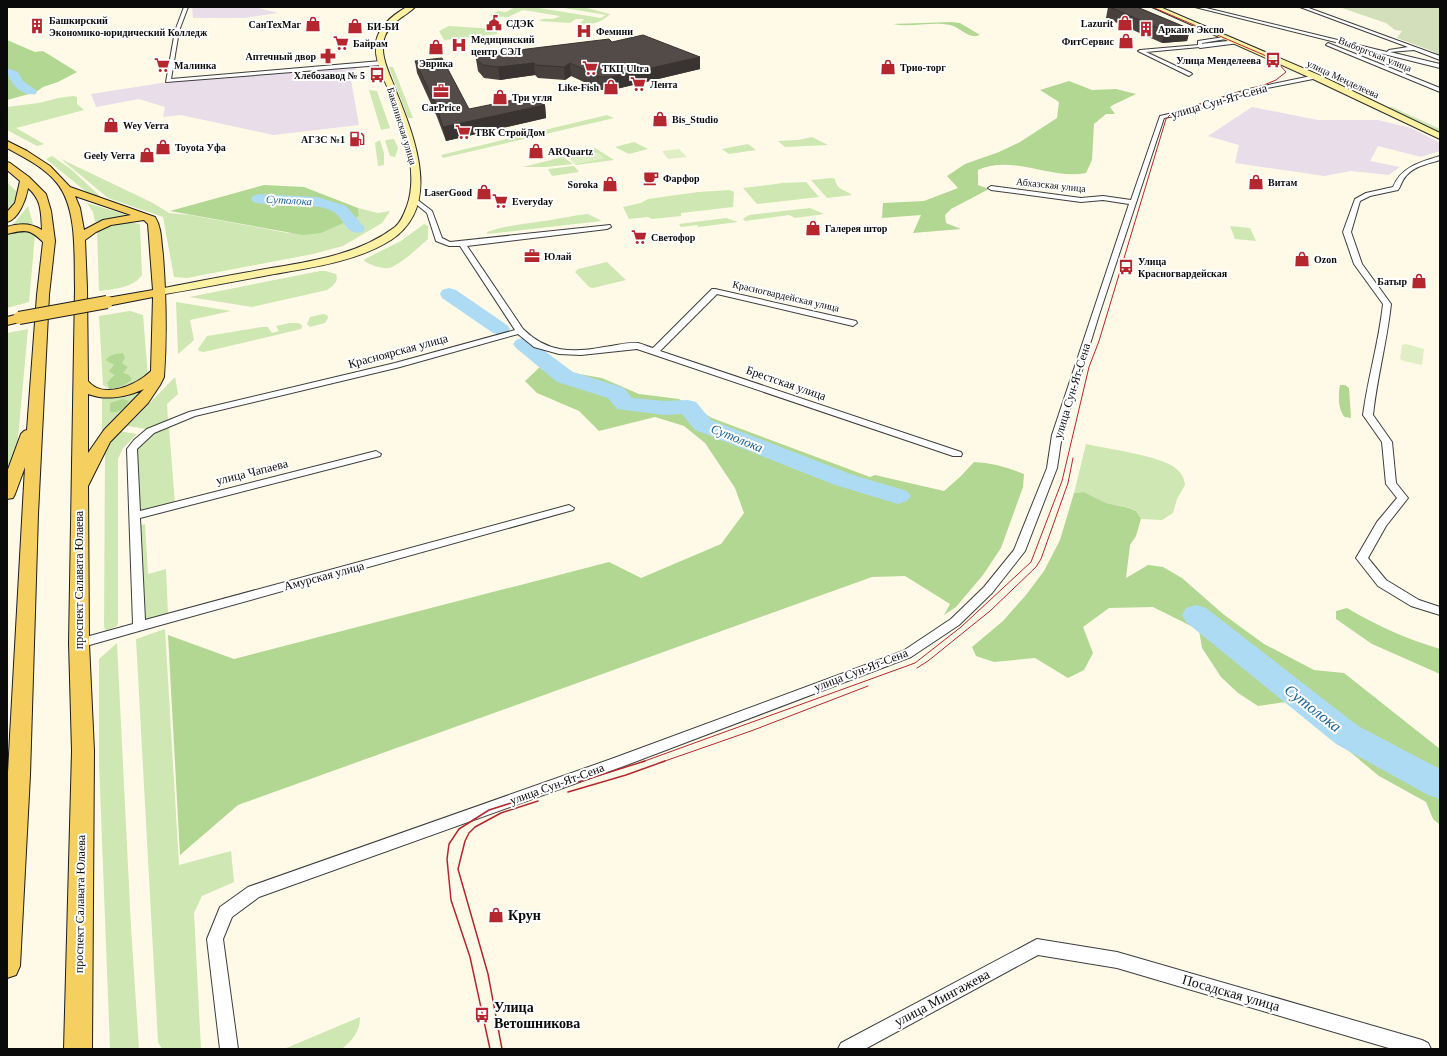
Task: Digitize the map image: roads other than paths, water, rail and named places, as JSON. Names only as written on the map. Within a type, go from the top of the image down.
[{"type":"main road","name":"Бакалинская улица","points":[[159,292],[291,268],[331,258],[364,248],[386,238],[400,227],[408,218],[413,199],[416,175],[412,153],[392,91],[381,63],[380,48],[382,34],[393,20],[412,7]]},
{"type":"main road","name":"улица Менделеева","points":[[1148,7],[1237,42]]},
{"type":"main road","name":"улица Менделеева","points":[[1155,7],[1316,77],[1440,136]]},
{"type":"main road","name":"проспект Салавата Юлаева","points":[[7,144],[34,158],[55,175],[67,189],[75,206],[78,240],[81,288],[79,644],[83,751],[78,1049]]},
{"type":"main road","points":[[7,165],[41,194],[46,211],[49,241],[43,295],[29,522],[19,775],[7,966]]},
{"type":"main road","points":[[7,219],[20,203],[25,179]]},
{"type":"main road","points":[[67,189],[145,216],[153,221]]},
{"type":"main road","points":[[78,240],[87,231],[114,220],[136,218],[153,221]]},
{"type":"main road","points":[[79,494],[91,461],[100,444],[151,389],[157,377],[159,292],[153,221]]},
{"type":"main road","points":[[7,231],[19,228],[32,228],[39,231],[49,241]]},
{"type":"main road","points":[[13,320],[159,292]]},
{"type":"main road","points":[[80,381],[89,390],[96,392],[117,392],[143,384],[154,376],[158,369]]},
{"type":"main road","points":[[7,494],[28,437],[36,409]]},
{"type":"street","points":[[186,7],[177,32],[168,81],[381,63]]},
{"type":"street","points":[[1197,7],[1440,66]]},
{"type":"street","points":[[1302,7],[1440,58]]},
{"type":"street","name":"Выборгская улица","points":[[1303,32],[1318,40],[1440,90]]},
{"type":"street","points":[[1200,46],[1200,42],[1224,38]]},
{"type":"street","points":[[1189,74],[1140,51],[1237,42]]},
{"type":"street","points":[[1380,52],[1414,48]]},
{"type":"street","name":"улица Сун-Ят-Сена","points":[[229,1049],[216,939],[226,912],[254,892],[612,764],[907,654],[955,622],[988,590],[1019,551],[1052,468],[1057,434],[1095,314],[1162,117],[1178,114],[1251,90],[1316,77]]},
{"type":"street","points":[[1440,158],[1405,172],[1399,179],[1396,189],[1368,194],[1357,200],[1347,232],[1358,264],[1387,304],[1384,333],[1371,388],[1368,415],[1388,442],[1391,484],[1403,498],[1381,524],[1362,558],[1382,583],[1415,603],[1440,611]]},
{"type":"street","name":"Абхазская улица","points":[[991,188],[1081,200],[1103,198],[1133,202]]},
{"type":"street","points":[[413,199],[431,213],[439,239],[449,244],[462,244],[607,227]]},
{"type":"street","points":[[462,244],[520,331]]},
{"type":"street","name":"Красногвардейская улица","points":[[655,352],[715,291],[853,323]]},
{"type":"street","name":"Брестская улица","points":[[520,331],[530,342],[550,350],[580,352],[606,350],[632,345],[956,454]]},
{"type":"street","name":"Красноярская улица","points":[[139,627],[132,450],[137,441],[144,435],[168,423],[192,414],[397,365],[520,331]]},
{"type":"street","name":"улица Чапаева","points":[[135,516],[376,454]]},
{"type":"street","name":"Амурская улица","points":[[79,644],[569,508]]},
{"type":"street","name":"улица Мингажева","points":[[847,1049],[1037,947]]},
{"type":"street","name":"Посадская улица","points":[[1037,947],[1117,960],[1422,1049]]},
{"type":"waterway","name":"Сутолока","points":[[7,72],[14,75],[18,83],[31,91]]},
{"type":"waterway","name":"Сутолока","points":[[259,199],[317,202],[340,209],[357,228]]},
{"type":"waterway","name":"Сутолока","points":[[449,294],[500,329]]},
{"type":"waterway","name":"Сутолока","points":[[523,344],[565,377],[616,393],[625,404],[665,408],[688,407],[703,425],[844,480],[898,496]]},
{"type":"waterway","name":"Сутолока","points":[[1196,615],[1347,735],[1440,785]]},
{"type":"tram line","points":[[643,762],[915,663],[961,627],[1031,562],[1062,481],[1089,367],[1099,341],[1166,119],[1173,112],[1264,85],[1276,80],[1286,72],[1278,63],[1264,55],[1152,7]]},
{"type":"tram line","points":[[917,668],[928,661],[990,611],[1036,567],[1041,559],[1068,483],[1073,458]]},
{"type":"tram line","points":[[662,762],[751,731],[868,686]]},
{"type":"tram line","points":[[568,792],[626,775],[665,761]]},
{"type":"tram line","points":[[490,1049],[470,957],[451,900],[447,859],[449,844],[459,829],[489,810],[643,762]]},
{"type":"tram line","points":[[502,1049],[488,974],[458,869],[465,841],[469,833],[475,827],[501,813],[538,801]]},
{"type":"place","name":"СДЭК","points":[[494,23]]},
{"type":"place","name":"Lazurit","points":[[1125,23]]},
{"type":"place","name":"СанТехМаг","points":[[313,24]]},
{"type":"place","name":"Башкирский Экономико-юридический Колледж","points":[[37,26]]},
{"type":"place","name":"БИ-БИ","points":[[355,26]]},
{"type":"place","name":"Аркаим Экспо","points":[[1146,29]]},
{"type":"place","name":"Фемини","points":[[584,31]]},
{"type":"place","name":"ФитСервис","points":[[1126,41]]},
{"type":"place","name":"Байрам","points":[[341,43]]},
{"type":"place","name":"Медицинский центр СЭЛ","points":[[459,45]]},
{"type":"place","name":"Эврика","points":[[436,47]]},
{"type":"place","name":"Аптечный двор","points":[[328,56]]},
{"type":"place","name":"Улица Менделеева","points":[[1273,60]]},
{"type":"place","name":"Малинка","points":[[162,65]]},
{"type":"place","name":"Трио-торг","points":[[888,67]]},
{"type":"place","name":"ТКЦ Ultra","points":[[590,68]]},
{"type":"place","name":"Хлебозавод № 5","points":[[377,75]]},
{"type":"place","name":"Лента","points":[[638,84]]},
{"type":"place","name":"Like-Fish","points":[[611,87]]},
{"type":"place","name":"CarPrice","points":[[441,91]]},
{"type":"place","name":"Три угля","points":[[500,97]]},
{"type":"place","name":"Bis_Studio","points":[[660,119]]},
{"type":"place","name":"Wey Verra","points":[[111,125]]},
{"type":"place","name":"ТВК СтройДом","points":[[463,132]]},
{"type":"place","name":"АГЗС №1","points":[[357,139]]},
{"type":"place","name":"Toyota Уфа","points":[[163,147]]},
{"type":"place","name":"ARQuartz","points":[[536,151]]},
{"type":"place","name":"Geely Verra","points":[[147,155]]},
{"type":"place","name":"Фарфор","points":[[651,178]]},
{"type":"place","name":"Витам","points":[[1256,182]]},
{"type":"place","name":"Soroka","points":[[610,184]]},
{"type":"place","name":"LaserGood","points":[[484,192]]},
{"type":"place","name":"Everyday","points":[[500,201]]},
{"type":"place","name":"Галерея штор","points":[[813,228]]},
{"type":"place","name":"Светофор","points":[[639,237]]},
{"type":"place","name":"Юлай","points":[[532,256]]},
{"type":"place","name":"Ozon","points":[[1302,259]]},
{"type":"place","name":"Улица Красногвардейская","points":[[1126,267]]},
{"type":"place","name":"Батыр","points":[[1419,281]]},
{"type":"place","name":"Крун","points":[[496,915]]},
{"type":"place","name":"Улица Ветошникова","points":[[482,1015]]}]
